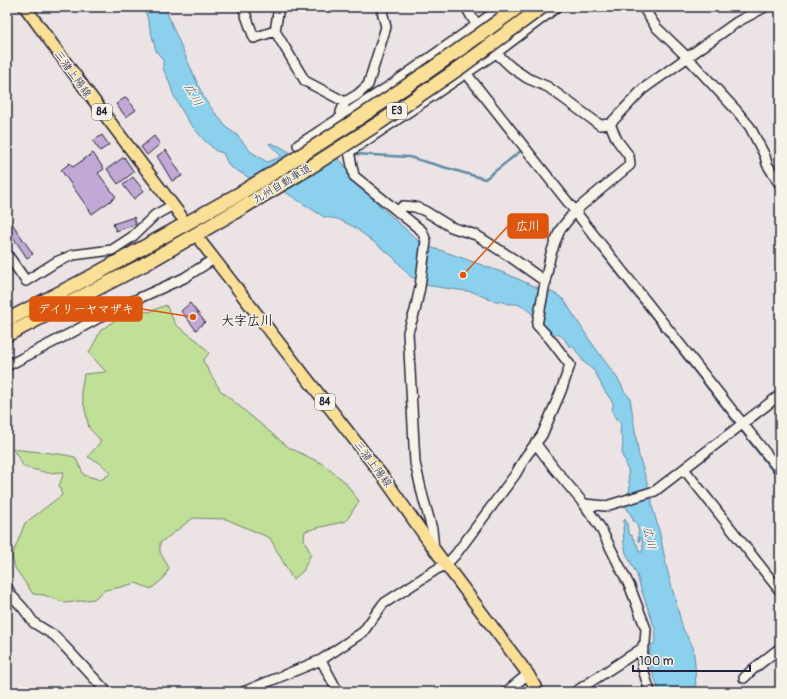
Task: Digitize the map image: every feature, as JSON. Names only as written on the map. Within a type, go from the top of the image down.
[{"type":"highway","name":"九州自動車道","points":[[7,320],[94,275],[239,194],[380,104],[518,7]]},
{"type":"highway","name":"九州自動車道","points":[[7,335],[143,265],[309,168],[382,121],[458,69],[542,7]]},
{"type":"main road","name":"三潴上陽線","points":[[25,7],[181,216]]},
{"type":"main road","name":"三潴上陽線","points":[[201,242],[384,478],[434,549],[528,674],[538,692]]},
{"type":"street","points":[[243,7],[254,38],[275,31]]},
{"type":"street","points":[[279,7],[275,31],[305,81],[345,102]]},
{"type":"street","points":[[381,7],[386,27],[368,85],[357,95],[345,102],[341,112],[354,176],[422,231],[426,240],[420,287],[415,311],[408,332],[415,463],[432,529],[434,549]]},
{"type":"street","points":[[466,7],[485,40],[511,67],[527,78],[548,87],[600,125],[610,124],[643,89],[737,22],[765,7]]},
{"type":"street","points":[[298,145],[394,83],[502,7]]},
{"type":"street","points":[[349,152],[496,53],[557,7]]},
{"type":"street","points":[[643,7],[656,27],[687,57],[736,110],[750,128],[765,156],[766,164],[780,185]]},
{"type":"street","points":[[466,73],[575,211],[740,426],[780,471]]},
{"type":"street","points":[[243,692],[321,660],[362,632],[383,604],[437,569],[446,565],[456,554],[515,475],[526,456],[542,435],[570,366],[551,340],[537,325],[550,257],[560,230],[575,211],[630,165],[628,156],[617,140],[610,124]]},
{"type":"street","points":[[7,254],[26,281],[56,262],[73,255],[112,250],[132,237],[156,215],[173,204]]},
{"type":"street","points":[[398,212],[404,206],[415,207],[425,211],[451,227],[488,242],[546,283]]},
{"type":"street","points":[[7,366],[115,310],[184,278],[214,259]]},
{"type":"street","points":[[584,504],[606,506],[655,491],[780,395]]},
{"type":"street","points":[[536,444],[584,504],[600,527],[630,588],[646,629],[645,643],[641,649],[575,692]]},
{"type":"street","points":[[684,469],[780,591]]},
{"type":"street","points":[[7,587],[11,595],[34,623],[55,636],[107,692]]},
{"type":"street","points":[[643,645],[642,666],[650,692]]},
{"type":"street","points":[[744,678],[780,648]]},
{"type":"street","points":[[321,660],[338,692]]},
{"type":"street","points":[[506,692],[528,674]]},
{"type":"green space","points":[[166,305],[176,325],[198,341],[209,353],[203,361],[220,390],[288,447],[321,463],[344,481],[359,501],[346,521],[305,531],[304,540],[311,554],[303,571],[293,580],[270,538],[226,519],[193,518],[160,543],[160,552],[169,568],[164,578],[151,589],[136,583],[105,590],[94,599],[66,603],[44,595],[33,594],[15,568],[12,556],[25,523],[62,495],[59,486],[64,472],[48,473],[24,467],[13,449],[75,457],[84,475],[101,480],[111,473],[100,463],[88,457],[101,441],[89,428],[81,391],[84,374],[106,372],[89,353],[101,330],[114,321],[135,310],[149,312]]},
{"type":"water","points":[[142,7],[165,7],[204,98],[227,128],[237,135],[250,151],[267,162],[281,157],[269,144],[270,143],[295,155],[333,156],[343,163],[351,176],[382,208],[421,243],[507,274],[538,288],[548,290],[564,300],[630,398],[639,456],[652,499],[652,506],[659,530],[667,569],[683,629],[693,647],[696,692],[659,692],[651,668],[649,657],[652,644],[654,644],[655,640],[655,629],[637,575],[626,553],[624,544],[623,522],[625,519],[630,535],[632,535],[639,551],[642,552],[643,548],[640,537],[639,542],[638,541],[638,527],[635,521],[633,521],[625,505],[626,494],[629,492],[630,486],[628,469],[622,453],[623,442],[620,432],[621,424],[616,419],[612,411],[613,403],[594,371],[583,361],[573,346],[569,346],[561,336],[553,334],[541,321],[525,308],[517,304],[493,301],[473,292],[424,285],[411,277],[392,256],[354,227],[338,219],[324,217],[274,185],[248,177],[229,166],[223,153],[216,151],[204,140],[189,122],[181,109],[163,69],[163,60],[156,51],[146,13]]},
{"type":"building","points":[[126,97],[136,110],[126,117],[116,104]]},
{"type":"building","points":[[102,135],[109,145],[100,151],[93,141]]},
{"type":"building","points":[[154,136],[160,144],[147,155],[141,147]]},
{"type":"building","points":[[166,150],[182,176],[172,181],[157,156]]},
{"type":"building","points":[[93,153],[104,169],[98,173],[116,197],[92,214],[61,170],[70,163],[73,167]]},
{"type":"building","points":[[124,157],[134,172],[118,184],[107,169]]},
{"type":"building","points":[[133,177],[144,191],[134,199],[123,185]]},
{"type":"building","points":[[7,216],[33,254],[27,258],[7,228]]},
{"type":"building","points":[[134,217],[136,224],[116,231],[113,224]]},
{"type":"building","points":[[190,303],[205,322],[196,330],[181,311]]},
{"type":"waterway","points":[[352,157],[355,154],[409,157],[485,179],[522,151]]},
{"type":"waterway","points":[[604,256],[737,425]]},
{"type":"waterway","points":[[740,429],[780,480]]},
{"type":"place","name":"広川","points":[[463,275]]},
{"type":"place","name":"デイリーヤマザキ","points":[[193,317]]},
{"type":"district","name":"大字広川","points":[[247,321]]}]
